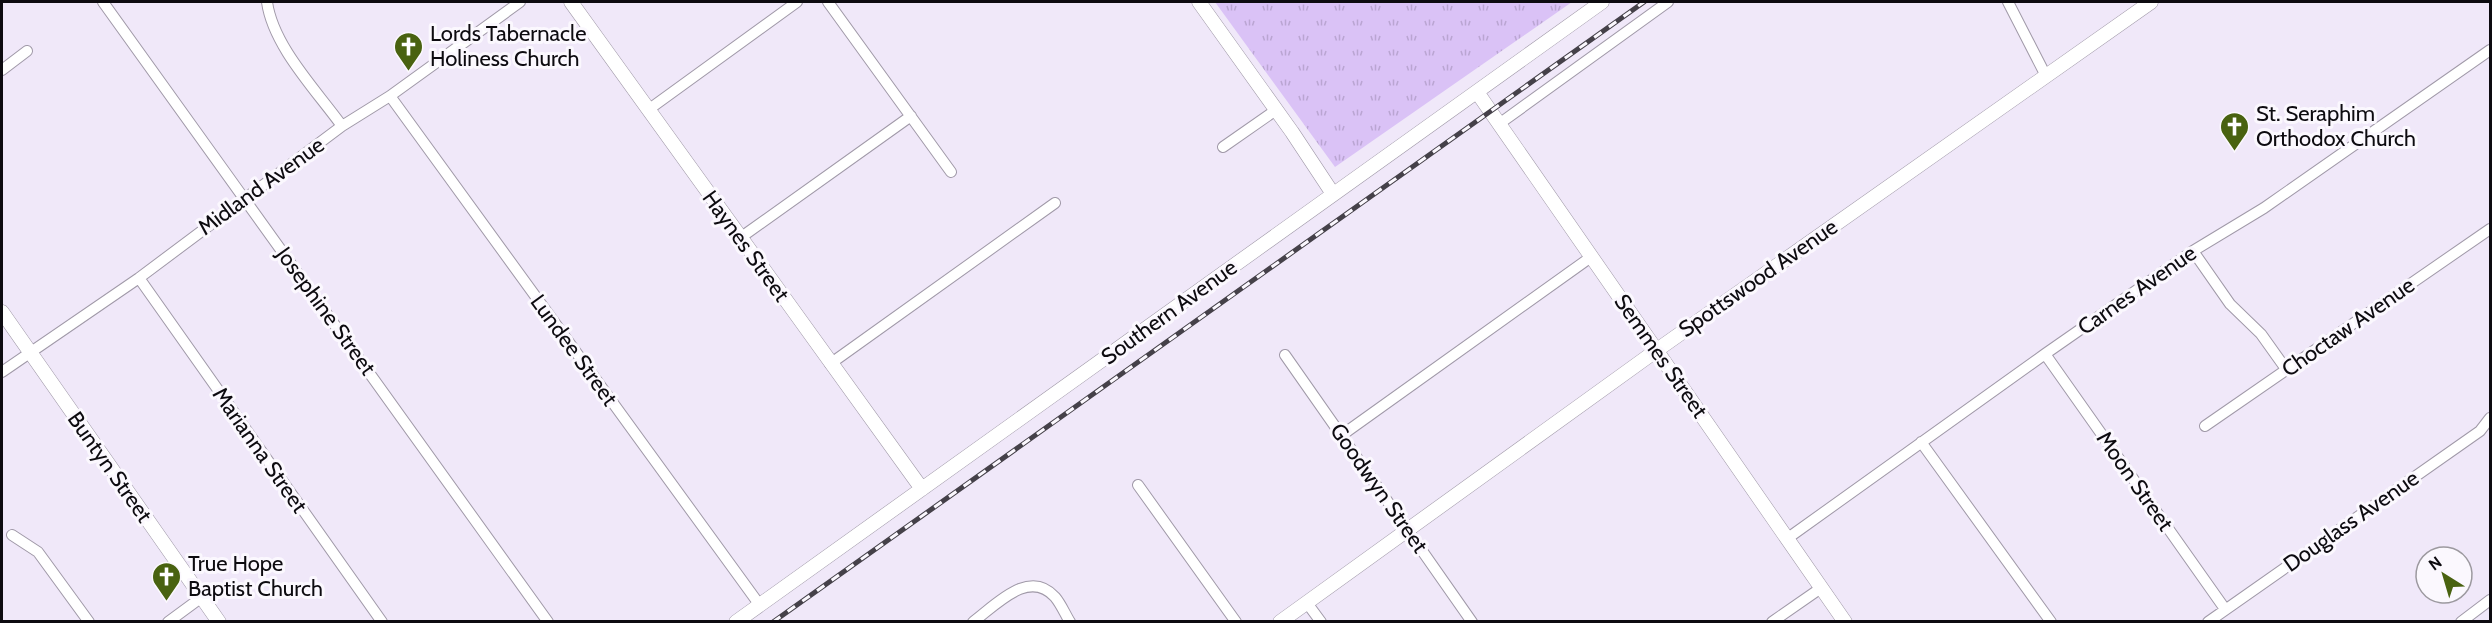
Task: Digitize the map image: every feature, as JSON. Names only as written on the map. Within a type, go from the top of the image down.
[{"type":"street","name":"Josephine Street","points":[[103,2],[548,621]]},
{"type":"street","points":[[267,2],[269,19],[283,45],[342,126]]},
{"type":"street","name":"Midland Avenue","points":[[2,372],[139,278],[342,126],[390,96],[520,2]]},
{"type":"street","name":"Haynes Street","points":[[571,2],[922,489]]},
{"type":"street","points":[[648,110],[797,2]]},
{"type":"street","points":[[828,2],[951,172]]},
{"type":"street","points":[[1199,2],[1333,194]]},
{"type":"street","name":"Southern Avenue","points":[[736,621],[1602,2]]},
{"type":"street","points":[[1499,124],[1668,2]]},
{"type":"street","points":[[2008,2],[2046,76]]},
{"type":"street","name":"Spottswood Avenue","points":[[1280,621],[1657,350],[2151,2]]},
{"type":"street","name":"Carnes Avenue","points":[[1788,538],[2193,251],[2264,208],[2490,50]]},
{"type":"street","points":[[2,70],[27,51]]},
{"type":"street","name":"Semmes Street","points":[[1477,92],[1845,621]]},
{"type":"street","name":"Lundee Street","points":[[390,96],[759,604]]},
{"type":"street","points":[[1223,147],[1276,110]]},
{"type":"street","points":[[740,238],[911,117]]},
{"type":"street","points":[[830,364],[1055,203]]},
{"type":"street","name":"Choctaw Avenue","points":[[2205,426],[2490,229]]},
{"type":"street","points":[[2193,251],[2230,304],[2261,334],[2286,369]]},
{"type":"street","points":[[1342,435],[1591,257]]},
{"type":"street","name":"Marianna Street","points":[[139,278],[382,621]]},
{"type":"street","name":"Buntyn Street","points":[[2,312],[219,621]]},
{"type":"street","name":"Moon Street","points":[[2045,354],[2225,609]]},
{"type":"street","name":"Goodwyn Street","points":[[1285,355],[1472,621]]},
{"type":"street","name":"Douglass Avenue","points":[[2208,621],[2490,422]]},
{"type":"street","points":[[1921,442],[2051,621]]},
{"type":"street","points":[[1138,485],[1236,621]]},
{"type":"street","points":[[12,535],[38,552],[89,621]]},
{"type":"street","points":[[973,621],[1023,586],[1041,586],[1054,597],[1070,621]]},
{"type":"street","points":[[1772,621],[1821,588]]},
{"type":"street","points":[[168,621],[202,597]]},
{"type":"street","points":[[2461,621],[2490,600]]},
{"type":"street","points":[[1307,603],[1321,621]]},
{"type":"green space","points":[[1215,2],[1572,2],[1335,167]]},
{"type":"railway","points":[[773,622],[1644,2]]},
{"type":"place","name":"Lords Tabernacle Holiness Church","points":[[409,72]]},
{"type":"place","name":"St. Seraphim Orthodox Church","points":[[2235,152]]},
{"type":"place","name":"True Hope Baptist Church","points":[[167,602]]}]
